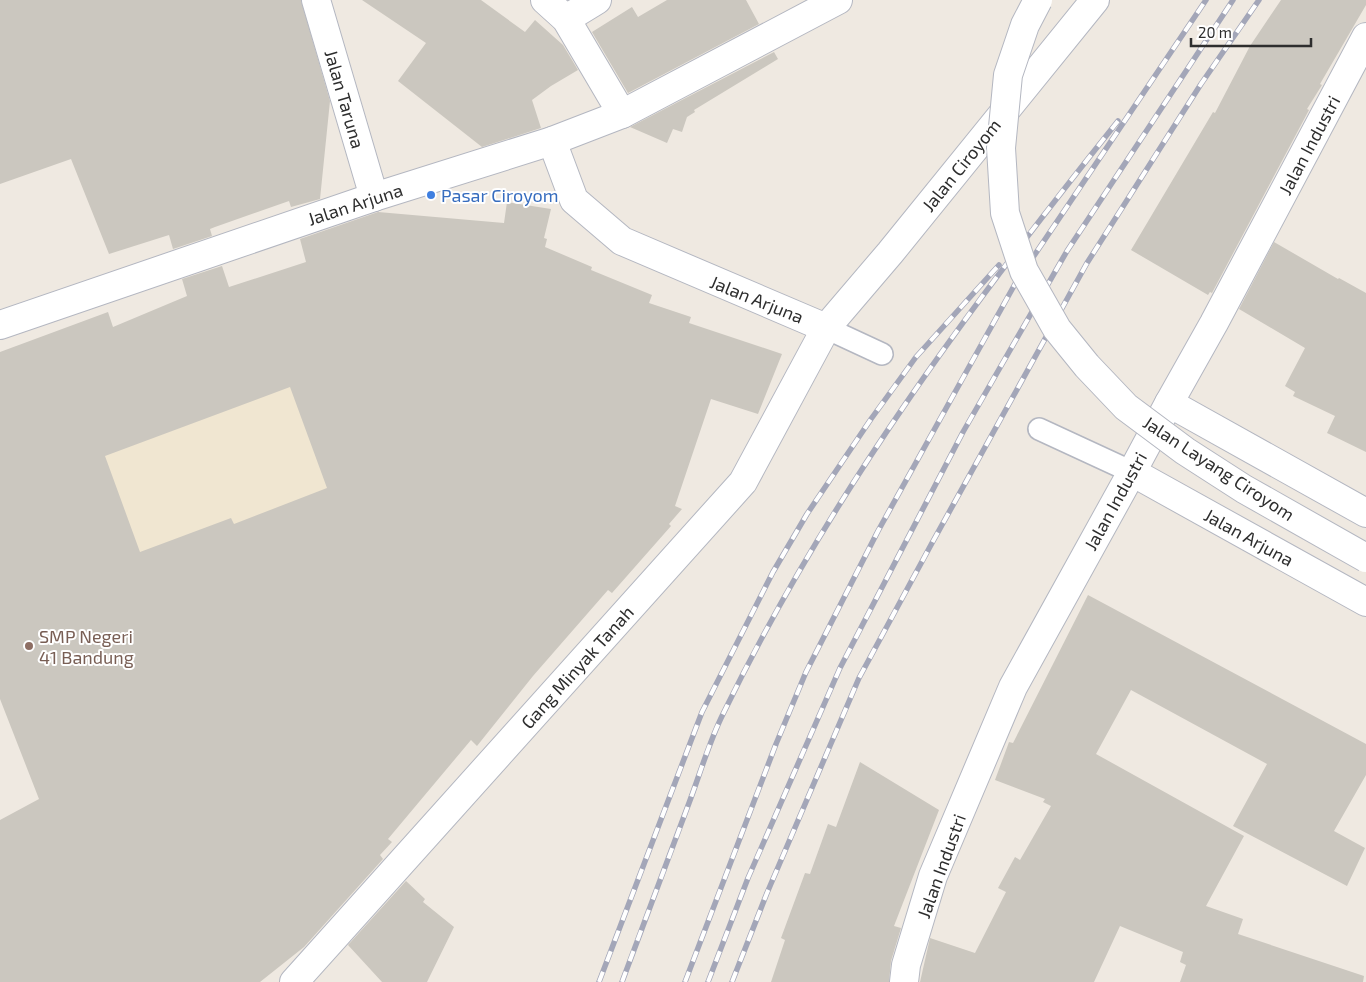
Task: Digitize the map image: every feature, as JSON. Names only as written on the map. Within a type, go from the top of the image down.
[{"type":"street","name":"Jalan Taruna","points":[[316,0],[374,197]]},
{"type":"street","points":[[545,0],[566,19],[622,114]]},
{"type":"street","points":[[566,19],[597,0]]},
{"type":"street","points":[[552,141],[622,114],[838,0]]},
{"type":"street","name":"Jalan Layang Ciroyom","points":[[1038,0],[1025,25],[1008,75],[1000,148],[1005,213],[1024,271],[1057,329],[1087,366],[1126,407],[1185,451],[1252,493],[1366,558]]},
{"type":"street","name":"Jalan Ciroyom","points":[[826,328],[890,253],[1095,0]]},
{"type":"street","name":"Jalan Industri","points":[[904,982],[906,965],[933,876],[1013,687],[1214,323],[1366,37]]},
{"type":"street","name":"Jalan Arjuna","points":[[0,324],[374,197],[552,141],[574,200],[622,241],[826,328]]},
{"type":"street","name":"Gang Minyak Tanah","points":[[294,982],[743,482],[826,328]]},
{"type":"street","points":[[1169,403],[1366,513]]},
{"type":"street","name":"Jalan Arjuna","points":[[1132,472],[1366,602]]},
{"type":"lane","points":[[826,328],[882,354]]},
{"type":"lane","points":[[1039,429],[1132,472]]},
{"type":"shaded area","points":[[329,348],[386,519],[85,650],[0,381]]},
{"type":"building","points":[[0,0],[301,0],[330,101],[320,199],[291,207],[289,201],[210,229],[212,236],[173,249],[169,235],[109,254],[71,159],[0,184]]},
{"type":"building","points":[[362,0],[481,0],[525,32],[535,20],[563,45],[578,70],[532,100],[541,128],[482,147],[398,81],[426,43]]},
{"type":"building","points":[[667,0],[746,0],[759,24],[628,93],[592,32],[632,7],[638,17]]},
{"type":"building","points":[[1281,0],[1366,0],[1366,5],[1320,84],[1322,85],[1307,109],[1309,110],[1212,293],[1210,292],[1208,295],[1131,250],[1213,112],[1215,113],[1250,46]]},
{"type":"building","points":[[774,52],[778,59],[694,110],[695,112],[687,117],[682,132],[673,129],[667,143],[630,127]]},
{"type":"building","points":[[507,202],[551,209],[544,238],[547,239],[545,247],[592,267],[591,270],[652,295],[649,303],[691,317],[689,323],[782,354],[758,414],[711,399],[675,506],[682,509],[669,524],[671,526],[612,593],[608,590],[533,676],[477,746],[471,740],[388,839],[392,842],[380,855],[383,859],[304,947],[260,982],[0,982],[0,820],[39,799],[0,699],[0,352],[108,312],[113,327],[187,296],[182,279],[222,266],[229,287],[306,262],[300,239],[378,212],[504,223]],"holes":[[[290,387],[327,488],[234,524],[231,518],[140,552],[105,456]]]},
{"type":"building","points":[[1274,242],[1366,293],[1366,452],[1327,433],[1335,416],[1293,396],[1295,392],[1285,386],[1305,348],[1239,309]]},
{"type":"building","points":[[1088,595],[1366,744],[1366,775],[1334,831],[1365,848],[1347,886],[1233,826],[1267,764],[1131,690],[1096,754],[1244,836],[1206,906],[1243,919],[1238,934],[1364,976],[1363,982],[1180,982],[1186,965],[1180,962],[1183,952],[1120,926],[1094,982],[920,982],[930,938],[975,953],[1006,892],[998,888],[1015,857],[1020,860],[1051,806],[1043,802],[1045,799],[995,780],[1009,742],[1013,743]]},
{"type":"building","points":[[860,762],[939,810],[894,926],[901,928],[891,961],[889,982],[771,982],[785,940],[781,938],[805,873],[810,874],[828,824],[836,827]]},
{"type":"building","points":[[406,881],[425,899],[423,902],[454,927],[427,982],[382,982],[348,945]]},
{"type":"railway","points":[[685,982],[776,744],[806,672],[878,531],[1015,284],[1206,0]]},
{"type":"railway","points":[[708,982],[748,878],[840,668],[963,432],[1067,251],[1233,0]]},
{"type":"railway","points":[[732,982],[767,893],[859,678],[1087,263],[1201,84],[1259,0]]},
{"type":"railway","points":[[622,982],[718,725],[764,634],[808,557],[854,481],[955,334],[1008,262],[1118,121]]},
{"type":"railway","points":[[599,982],[702,712],[773,572],[807,514],[871,419],[916,357],[999,265]]},
{"type":"place","name":"Pasar Ciroyom","points":[[431,195]]},
{"type":"place","name":"SMP Negeri 41 Bandung","points":[[29,646]]}]
